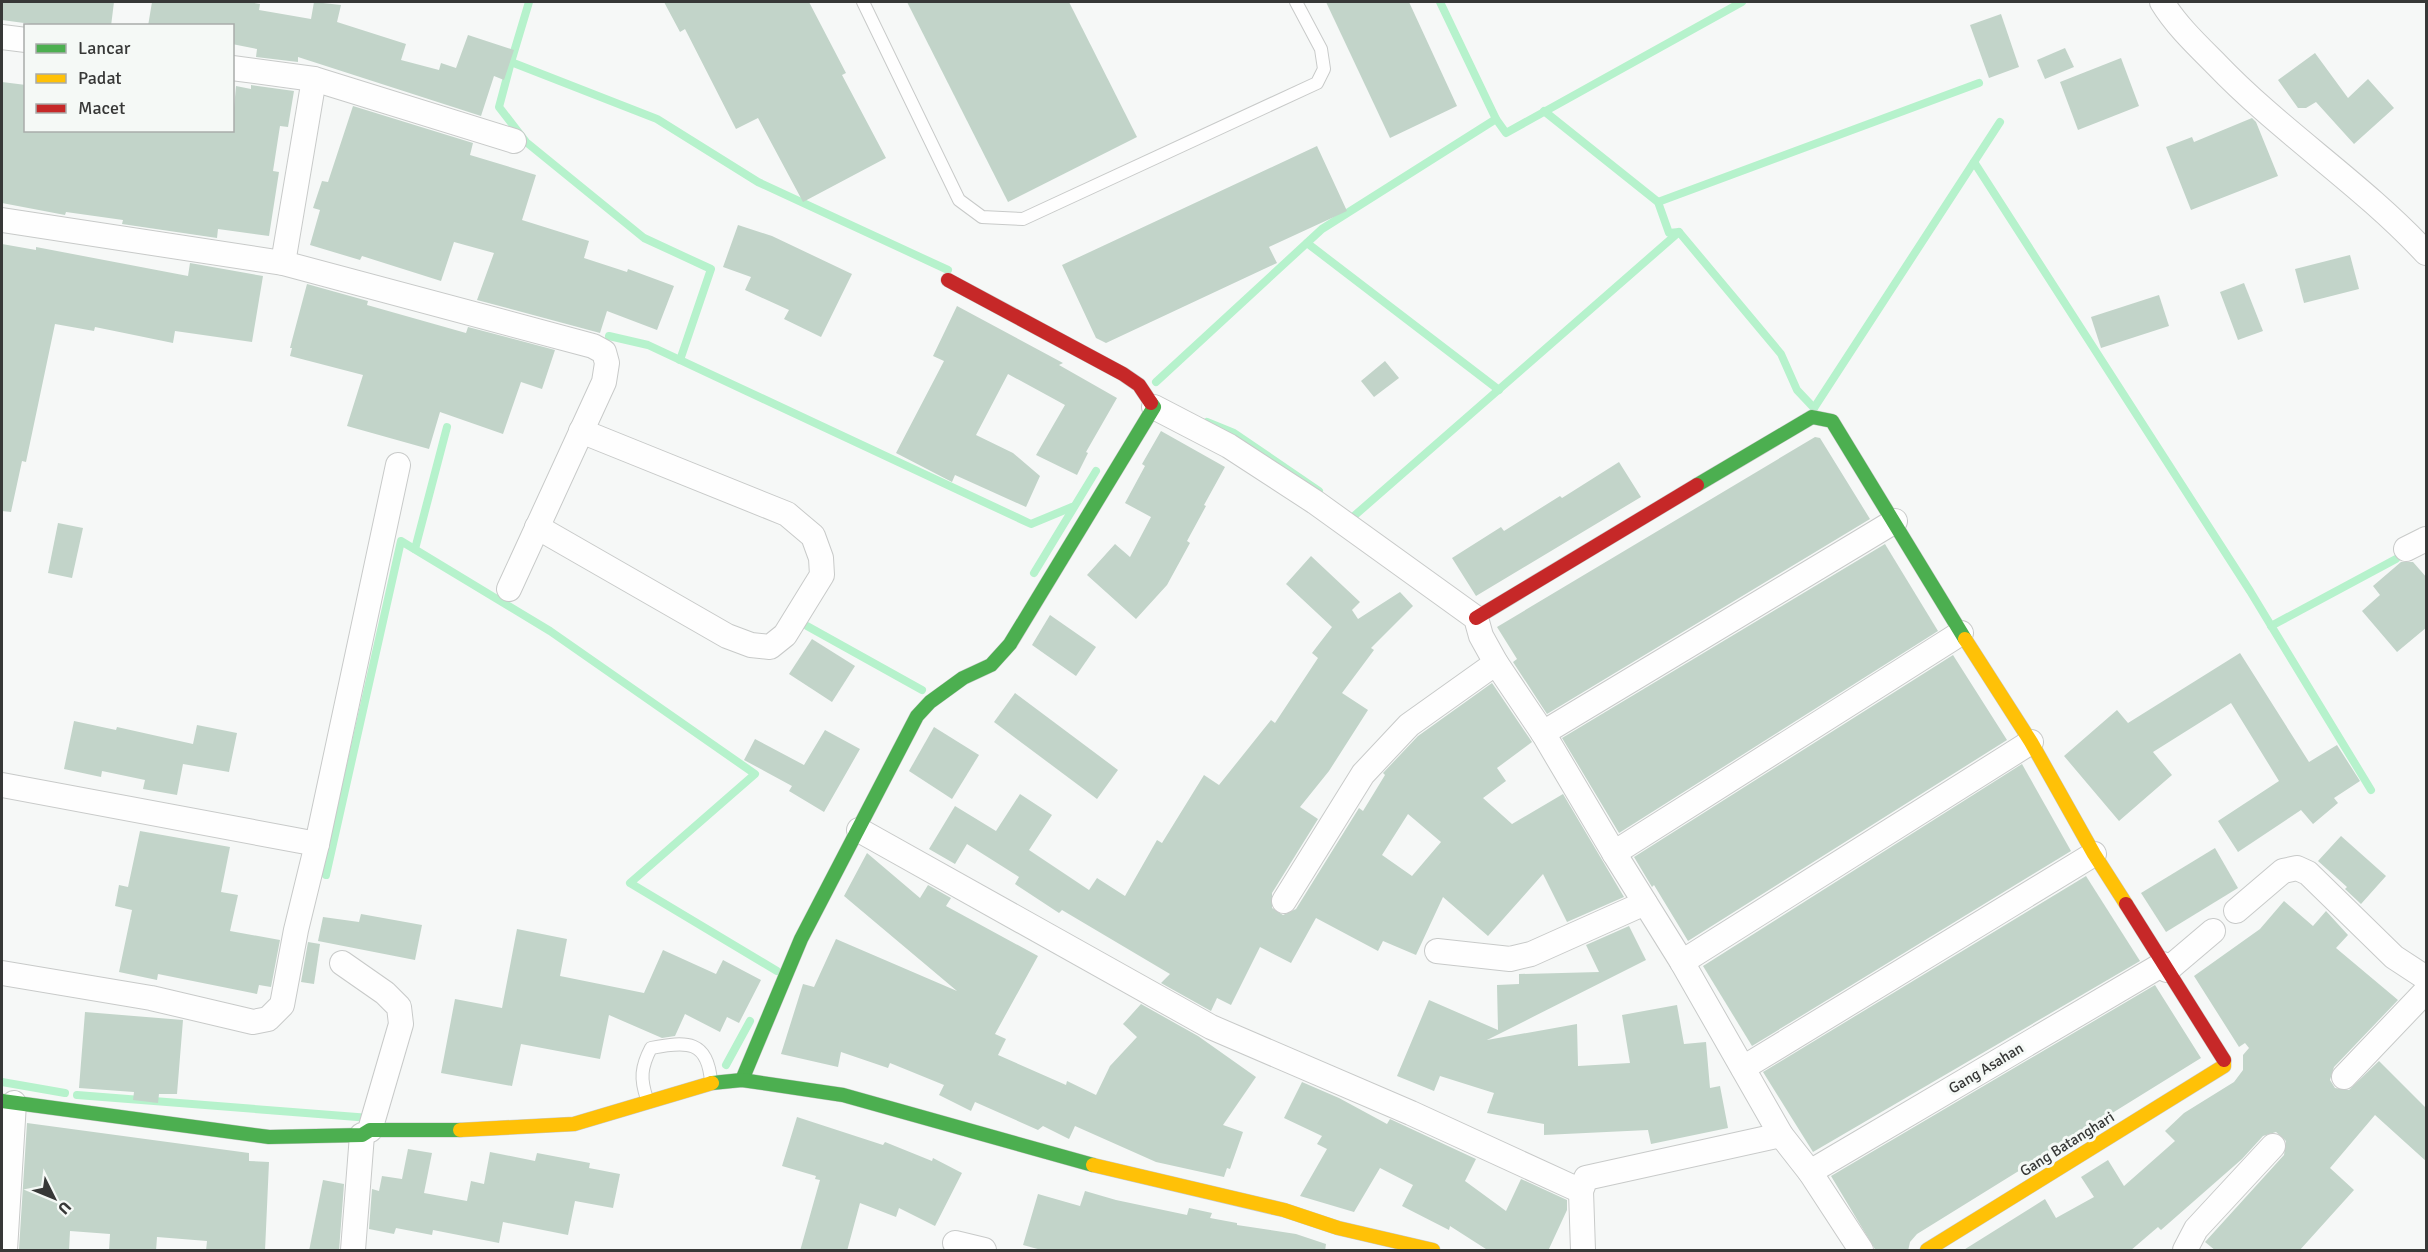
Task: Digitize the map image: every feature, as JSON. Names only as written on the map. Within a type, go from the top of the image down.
[{"type":"street","points":[[2162,2],[2172,19],[2254,103],[2422,239]]},
{"type":"street","points":[[2,37],[24,40]]},
{"type":"street","points":[[234,68],[314,79],[514,141]]},
{"type":"street","points":[[283,264],[314,79]]},
{"type":"street","points":[[2,220],[283,264],[593,346],[604,352],[607,363],[604,382],[509,589]]},
{"type":"street","points":[[948,280],[1123,374],[1139,385],[1154,407],[1229,446],[1296,490],[1476,618],[1481,636],[1496,663],[1543,733],[1682,962],[1781,1136],[1810,1172],[1861,1251]]},
{"type":"street","points":[[742,1080],[801,939],[860,830],[917,716],[930,702],[947,690],[991,665],[1010,644],[1154,407]]},
{"type":"street","points":[[1476,618],[1812,417],[1832,421],[1895,521],[1961,633],[2031,742],[2094,854],[2165,967]]},
{"type":"street","points":[[537,527],[727,636],[751,645],[770,648],[785,635],[822,575],[821,558],[813,536],[787,514],[581,431]]},
{"type":"street","points":[[2,973],[151,998],[253,1022],[268,1019],[282,1005],[296,930],[317,844],[398,465]]},
{"type":"street","points":[[1543,733],[1895,521]]},
{"type":"street","points":[[1614,853],[1961,633]]},
{"type":"street","points":[[1284,901],[1363,774],[1409,725],[1496,663]]},
{"type":"street","points":[[1682,962],[2031,742]]},
{"type":"street","points":[[2,785],[317,844]]},
{"type":"street","points":[[860,830],[1211,1027],[1411,1113],[1581,1191]]},
{"type":"street","points":[[1743,1068],[2094,854]]},
{"type":"street","points":[[2236,911],[2283,871],[2296,868],[2308,873],[2394,957],[2427,978]]},
{"type":"street","points":[[1437,951],[1510,959],[1532,954],[1645,903]]},
{"type":"street","name":"Gang Asahan","points":[[1810,1172],[2165,967],[2213,931]]},
{"type":"street","points":[[342,963],[385,993],[399,1007],[401,1024],[366,1133],[353,1251]]},
{"type":"street","name":"Gang Batanghari","points":[[1927,1251],[2224,1066],[2224,1056],[2165,967]]},
{"type":"street","points":[[2344,1077],[2427,992]]},
{"type":"street","points":[[5,1251],[8,1102],[269,1137],[574,1124],[648,1104],[711,1083],[742,1080],[843,1095],[1117,1172],[1284,1210],[1338,1228],[1433,1251]]},
{"type":"street","points":[[1583,1251],[1581,1191],[1586,1178],[1781,1136]]},
{"type":"street","points":[[2191,1250],[2196,1229],[2273,1146]]},
{"type":"street","points":[[956,1243],[984,1251]]},
{"type":"lane","points":[[863,2],[959,200],[982,217],[1023,219],[1317,83],[1324,69],[1321,49],[1296,2]]},
{"type":"lane","points":[[648,1104],[641,1081],[642,1064],[651,1048],[676,1043],[701,1050],[710,1060],[711,1083]]},
{"type":"building","points":[[2,2],[114,2],[111,24],[31,24],[2,20]]},
{"type":"building","points":[[152,2],[249,2],[260,4],[259,10],[311,19],[314,2],[341,5],[337,22],[406,44],[401,60],[439,70],[441,63],[456,68],[468,35],[514,50],[504,80],[494,76],[481,116],[298,57],[298,62],[256,57],[257,49],[234,44],[234,24],[148,24]]},
{"type":"building","points":[[664,2],[809,2],[846,73],[842,75],[886,158],[803,202],[758,118],[736,129],[685,29],[680,32]]},
{"type":"building","points":[[907,2],[1069,2],[1137,137],[1008,202]]},
{"type":"building","points":[[1326,2],[1409,2],[1457,106],[1390,138]]},
{"type":"building","points":[[2001,14],[2019,67],[1989,78],[1970,25]]},
{"type":"building","points":[[2065,48],[2074,67],[2045,79],[2037,60]]},
{"type":"building","points":[[2315,53],[2348,98],[2368,79],[2394,108],[2354,144],[2316,102],[2306,108],[2298,108],[2278,80]]},
{"type":"building","points":[[2121,58],[2139,106],[2078,130],[2060,82]]},
{"type":"building","points":[[2,82],[24,85],[24,132],[234,132],[236,86],[251,89],[251,85],[294,91],[288,127],[280,126],[273,171],[279,172],[269,236],[218,229],[217,238],[122,224],[123,220],[66,212],[65,215],[2,203]]},
{"type":"building","points":[[353,106],[473,143],[470,155],[536,175],[522,220],[589,241],[584,258],[627,272],[628,269],[674,286],[657,330],[607,311],[600,333],[477,300],[494,253],[454,242],[441,281],[362,256],[360,260],[310,245],[320,210],[313,208],[322,181],[328,182]]},
{"type":"building","points":[[2252,118],[2256,122],[2278,176],[2191,210],[2166,147],[2192,137],[2194,142]]},
{"type":"building","points":[[1317,146],[1347,211],[1269,247],[1277,263],[1106,343],[1096,338],[1062,265]]},
{"type":"building","points":[[738,225],[772,236],[852,274],[821,337],[784,319],[789,310],[745,290],[751,277],[723,267]]},
{"type":"building","points":[[2,244],[36,250],[36,247],[188,276],[190,263],[263,276],[252,342],[175,331],[173,343],[95,327],[94,331],[55,324],[26,462],[22,461],[11,512],[2,511]]},
{"type":"building","points":[[2350,255],[2359,289],[2304,303],[2295,269]]},
{"type":"building","points":[[2244,283],[2263,331],[2238,340],[2220,292]]},
{"type":"building","points":[[307,284],[368,301],[367,305],[466,333],[468,327],[555,350],[542,389],[521,382],[503,434],[440,412],[429,449],[347,426],[363,375],[290,356],[292,348],[290,348]]},
{"type":"building","points":[[2159,295],[2169,326],[2101,348],[2091,317]]},
{"type":"building","points":[[957,306],[1063,363],[1059,365],[1117,398],[1086,452],[1088,453],[1077,475],[1036,455],[1065,405],[1008,374],[976,435],[1013,453],[1040,476],[1026,507],[955,475],[952,482],[896,453],[944,361],[933,356]]},
{"type":"building","points":[[1385,361],[1399,378],[1374,397],[1361,381]]},
{"type":"building","points":[[1161,431],[1225,467],[1187,541],[1190,543],[1167,585],[1136,619],[1087,575],[1115,544],[1130,557],[1151,517],[1125,503],[1145,466],[1142,464]]},
{"type":"building","points":[[1815,437],[1820,438],[1870,519],[1547,714],[1513,662],[1517,659],[1497,627]]},
{"type":"building","points":[[1619,462],[1641,497],[1476,596],[1452,558],[1501,527],[1504,531],[1560,496],[1562,498]]},
{"type":"building","points":[[58,523],[83,528],[72,578],[48,573]]},
{"type":"building","points":[[1885,544],[1938,631],[1619,833],[1562,738]]},
{"type":"building","points":[[1311,556],[1360,602],[1352,610],[1358,619],[1400,592],[1413,606],[1371,648],[1374,650],[1342,693],[1368,710],[1329,771],[1300,807],[1318,819],[1272,893],[1272,908],[1283,915],[1296,909],[1359,808],[1363,811],[1385,775],[1383,773],[1418,736],[1492,683],[1532,742],[1497,768],[1506,781],[1483,798],[1512,824],[1563,794],[1624,897],[1567,922],[1543,874],[1488,936],[1443,897],[1416,955],[1383,941],[1378,951],[1316,918],[1291,963],[1260,947],[1231,1005],[1217,998],[1211,1011],[1161,983],[1170,974],[1062,910],[1059,913],[1015,884],[1019,877],[967,844],[955,864],[929,849],[955,806],[996,831],[1020,794],[1052,815],[1029,850],[1089,890],[1097,878],[1125,896],[1157,840],[1162,843],[1204,775],[1219,785],[1271,720],[1275,723],[1318,658],[1312,653],[1332,627],[1286,584]],"holes":[[[1408,814],[1441,842],[1412,876],[1382,855]]]},
{"type":"building","points":[[2401,562],[2413,562],[2427,578],[2427,627],[2397,652],[2362,611],[2380,595],[2373,586]]},
{"type":"building","points":[[1050,615],[1096,647],[1076,676],[1032,645]]},
{"type":"building","points":[[812,639],[855,666],[832,702],[789,674]]},
{"type":"building","points":[[2240,653],[2309,762],[2337,745],[2360,781],[2334,798],[2338,803],[2313,824],[2301,810],[2238,852],[2218,821],[2279,781],[2231,703],[2153,752],[2172,775],[2119,821],[2064,756],[2117,710],[2128,723]]},
{"type":"building","points":[[1953,655],[2007,740],[1688,941],[1634,857]]},
{"type":"building","points":[[1015,693],[1118,770],[1097,799],[994,722]]},
{"type":"building","points":[[74,721],[116,730],[117,727],[193,744],[197,725],[237,733],[229,772],[183,764],[177,795],[143,789],[145,780],[102,771],[101,777],[64,769]]},
{"type":"building","points":[[934,727],[979,755],[952,799],[909,771]]},
{"type":"building","points":[[825,730],[860,749],[824,812],[789,791],[792,786],[744,760],[755,739],[804,765]]},
{"type":"building","points":[[2022,764],[2071,851],[1752,1046],[1703,966]]},
{"type":"building","points":[[140,831],[230,847],[221,892],[238,895],[230,931],[280,940],[271,987],[259,985],[257,994],[158,974],[157,980],[119,972],[132,910],[115,906],[119,885],[128,887]]},
{"type":"building","points":[[2341,836],[2386,876],[2361,904],[2345,889],[2347,887],[2318,861]]},
{"type":"building","points":[[2215,848],[2238,888],[2166,932],[2141,893]]},
{"type":"building","points":[[867,853],[920,898],[928,885],[951,898],[946,906],[1038,956],[995,1034],[1006,1039],[998,1055],[1066,1085],[1067,1081],[1096,1095],[1110,1066],[1137,1037],[1123,1024],[1141,1004],[1198,1036],[1256,1077],[1223,1125],[1243,1132],[1230,1169],[1227,1168],[1224,1177],[1156,1162],[1075,1126],[1069,1139],[1043,1126],[1038,1130],[975,1102],[971,1111],[939,1095],[944,1085],[890,1063],[888,1068],[841,1052],[838,1067],[781,1054],[803,984],[814,987],[836,939],[957,991],[844,896]]},
{"type":"building","points":[[2086,876],[2140,961],[1813,1152],[1763,1072]]},
{"type":"building","points":[[2284,901],[2313,926],[2326,911],[2348,935],[2336,948],[2398,1000],[2334,1067],[2330,1080],[2335,1088],[2349,1090],[2379,1061],[2427,1109],[2427,1162],[2375,1115],[2330,1168],[2354,1190],[2299,1251],[2216,1251],[2205,1242],[2284,1155],[2286,1141],[2276,1132],[2263,1136],[2242,1159],[2161,1230],[2158,1227],[2130,1251],[1962,1251],[2045,1199],[2056,1218],[2094,1197],[2081,1177],[2108,1160],[2124,1186],[2175,1141],[2165,1131],[2184,1113],[2234,1082],[2243,1070],[2243,1055],[2249,1048],[2245,1043],[2239,1047],[2194,976],[2260,929]]},
{"type":"building","points":[[361,914],[422,925],[415,960],[318,941],[323,917],[359,922]]},
{"type":"building","points":[[1629,926],[1646,960],[1487,1040],[1577,1024],[1578,1066],[1630,1063],[1622,1015],[1677,1005],[1684,1044],[1706,1042],[1710,1088],[1720,1086],[1728,1128],[1651,1144],[1648,1130],[1544,1135],[1544,1124],[1487,1113],[1494,1093],[1440,1076],[1434,1091],[1397,1076],[1429,1000],[1498,1030],[1497,985],[1519,984],[1519,974],[1599,972],[1586,945]]},
{"type":"building","points":[[517,929],[567,939],[560,976],[644,993],[663,950],[716,974],[723,960],[761,980],[739,1023],[727,1017],[720,1032],[685,1014],[675,1036],[662,1038],[609,1015],[600,1059],[521,1044],[512,1086],[441,1073],[455,999],[502,1008]]},
{"type":"building","points":[[308,942],[320,944],[314,984],[301,982]]},
{"type":"building","points":[[2155,985],[2201,1058],[1917,1234],[1910,1242],[1908,1251],[1876,1251],[1831,1176]]},
{"type":"building","points":[[85,1012],[183,1020],[177,1094],[159,1094],[158,1103],[133,1100],[134,1092],[79,1088]]},
{"type":"building","points":[[1302,1082],[1339,1098],[1387,1124],[1390,1119],[1476,1159],[1465,1181],[1506,1211],[1521,1179],[1567,1200],[1567,1210],[1548,1251],[1489,1251],[1450,1226],[1449,1230],[1402,1206],[1413,1185],[1380,1168],[1354,1212],[1300,1196],[1327,1149],[1317,1144],[1322,1136],[1284,1118]]},
{"type":"building","points":[[797,1117],[883,1145],[885,1142],[932,1161],[933,1158],[962,1173],[935,1226],[899,1208],[896,1217],[860,1203],[847,1251],[800,1251],[820,1180],[815,1179],[816,1176],[782,1166]]},
{"type":"building","points":[[27,1123],[249,1153],[249,1161],[269,1162],[265,1251],[206,1251],[207,1241],[157,1237],[156,1251],[109,1251],[110,1234],[70,1231],[69,1251],[19,1249]]},
{"type":"building","points":[[408,1149],[432,1153],[424,1193],[467,1201],[471,1181],[484,1184],[490,1152],[535,1161],[537,1153],[590,1163],[589,1168],[620,1174],[613,1208],[575,1201],[568,1235],[503,1222],[499,1243],[433,1230],[432,1235],[396,1228],[394,1234],[369,1229],[372,1189],[379,1191],[382,1176],[402,1179]]},
{"type":"building","points":[[323,1180],[344,1184],[339,1251],[309,1251]]},
{"type":"building","points":[[1085,1191],[1187,1215],[1189,1208],[1212,1213],[1210,1218],[1237,1223],[1237,1225],[1296,1234],[1326,1244],[1325,1251],[1045,1251],[1023,1245],[1038,1194],[1080,1206]]},
{"type":"waterway","points":[[529,2],[511,62],[657,119],[758,182],[948,270]]},
{"type":"waterway","points":[[1440,2],[1496,119]]},
{"type":"waterway","points":[[1156,382],[1322,229],[1496,119],[1506,133],[1742,2]]},
{"type":"waterway","points":[[511,62],[499,107],[526,142],[644,238],[711,269],[680,360]]},
{"type":"waterway","points":[[1658,202],[1979,83]]},
{"type":"waterway","points":[[1544,111],[1658,202],[1669,233],[1679,232],[1781,354],[1797,390],[1814,408]]},
{"type":"waterway","points":[[1814,408],[2000,122]]},
{"type":"waterway","points":[[1974,162],[2250,591],[2371,790]]},
{"type":"waterway","points":[[1354,516],[1679,232]]},
{"type":"waterway","points":[[1307,243],[1499,390]]},
{"type":"waterway","points":[[609,336],[648,345],[1031,524],[1072,507]]},
{"type":"waterway","points":[[1207,422],[1234,433],[1319,491]]},
{"type":"waterway","points":[[415,549],[447,427]]},
{"type":"waterway","points":[[1034,573],[1096,471]]},
{"type":"waterway","points":[[326,875],[401,541],[550,631],[755,774],[630,883],[777,971]]},
{"type":"waterway","points":[[2271,626],[2396,559]]},
{"type":"waterway","points":[[807,626],[922,690]]},
{"type":"waterway","points":[[726,1065],[750,1021]]},
{"type":"waterway","points":[[2,1082],[65,1093]]},
{"type":"waterway","points":[[77,1095],[370,1118]]},
{"type":"traffic: fast","points":[[742,1080],[801,939],[917,716],[930,702],[963,678],[991,665],[1010,644],[1154,407],[1151,403]]},
{"type":"traffic: fast","points":[[1697,485],[1812,417],[1832,421],[1965,639]]},
{"type":"traffic: fast","points":[[712,1083],[742,1080],[843,1095],[1093,1165]]},
{"type":"traffic: fast","points":[[2,1101],[269,1137],[362,1135],[370,1130],[460,1130]]},
{"type":"traffic: slow","points":[[1965,639],[2031,742],[2094,854],[2126,904]]},
{"type":"traffic: slow","points":[[1927,1250],[2224,1066],[2224,1060]]},
{"type":"traffic: slow","points":[[460,1130],[574,1124],[712,1083]]},
{"type":"traffic: slow","points":[[1093,1165],[1284,1210],[1338,1228],[1433,1250]]},
{"type":"traffic: jam","points":[[948,280],[1123,374],[1139,385],[1151,403]]},
{"type":"traffic: jam","points":[[1476,618],[1697,485]]},
{"type":"traffic: jam","points":[[2126,904],[2224,1060]]}]
